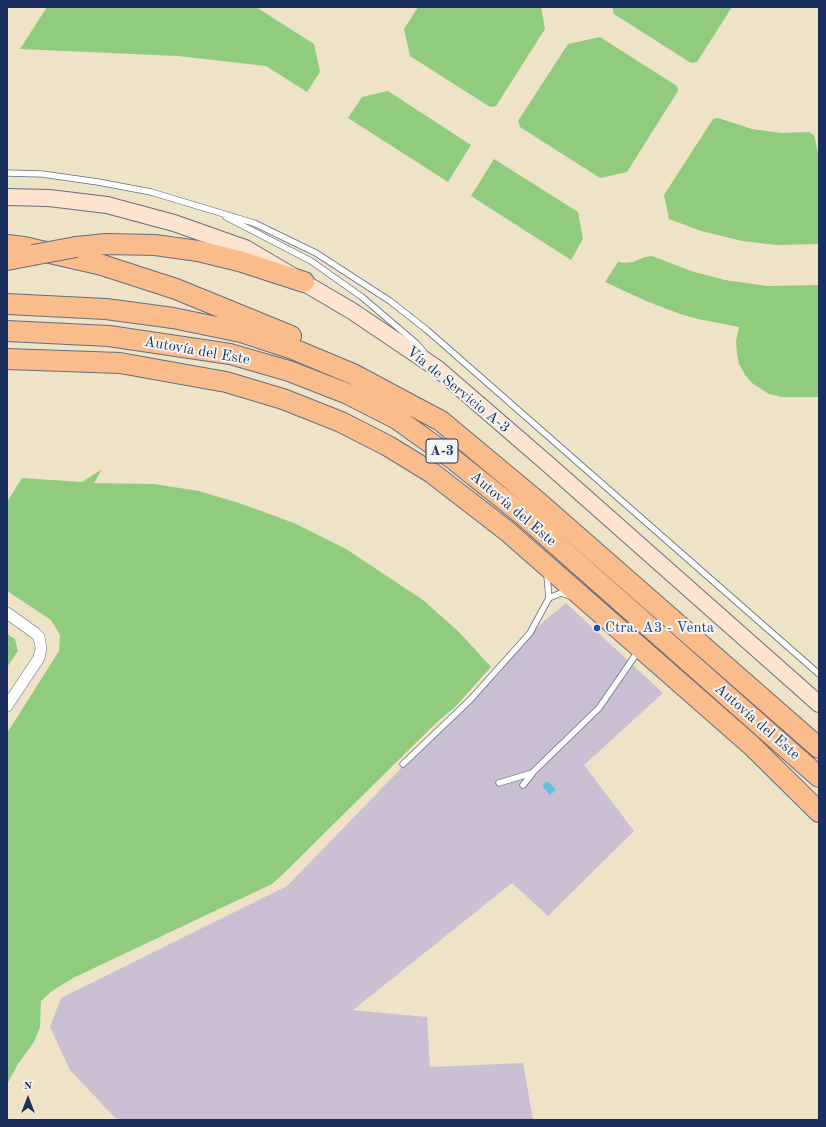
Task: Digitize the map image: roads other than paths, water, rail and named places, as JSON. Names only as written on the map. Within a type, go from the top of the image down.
[{"type":"highway","points":[[7,260],[106,244],[148,244],[198,251],[239,261],[304,282]]},
{"type":"highway","points":[[7,245],[24,247],[102,265],[125,272],[176,289],[315,345],[387,379],[441,421]]},
{"type":"highway","name":"Autovía del Este","points":[[7,304],[106,309],[174,318],[241,332],[293,349],[353,374],[441,421],[537,502],[819,748]]},
{"type":"highway","name":"Autovía del Este","points":[[7,331],[109,336],[230,354],[289,371],[348,394],[397,420],[453,459],[524,516],[819,777]]},
{"type":"highway","points":[[7,359],[120,363],[226,382],[283,399],[341,422],[395,450],[432,473],[507,531],[751,745],[819,812]]},
{"type":"main road","name":"Vía de Servicio A-3","points":[[7,197],[50,198],[107,205],[174,222],[245,248],[352,311],[438,369],[549,465],[819,704]]},
{"type":"street","points":[[7,613],[39,637],[41,648],[38,658],[7,706]]},
{"type":"lane","points":[[7,173],[42,174],[98,182],[151,192],[254,222],[316,253],[390,301],[427,330],[819,674]]},
{"type":"lane","points":[[215,211],[311,261],[362,297],[416,343],[438,369]]},
{"type":"lane","points":[[403,764],[470,700],[530,633],[549,598],[547,576],[538,558]]},
{"type":"lane","points":[[549,598],[561,593],[586,600]]},
{"type":"lane","points":[[523,784],[532,773],[599,708],[640,648]]},
{"type":"lane","points":[[499,783],[532,773]]},
{"type":"water","points":[[549,782],[556,790],[550,795],[543,787],[544,783]]},
{"type":"place","name":"Ctra. A3 - Venta","points":[[597,628]]}]
